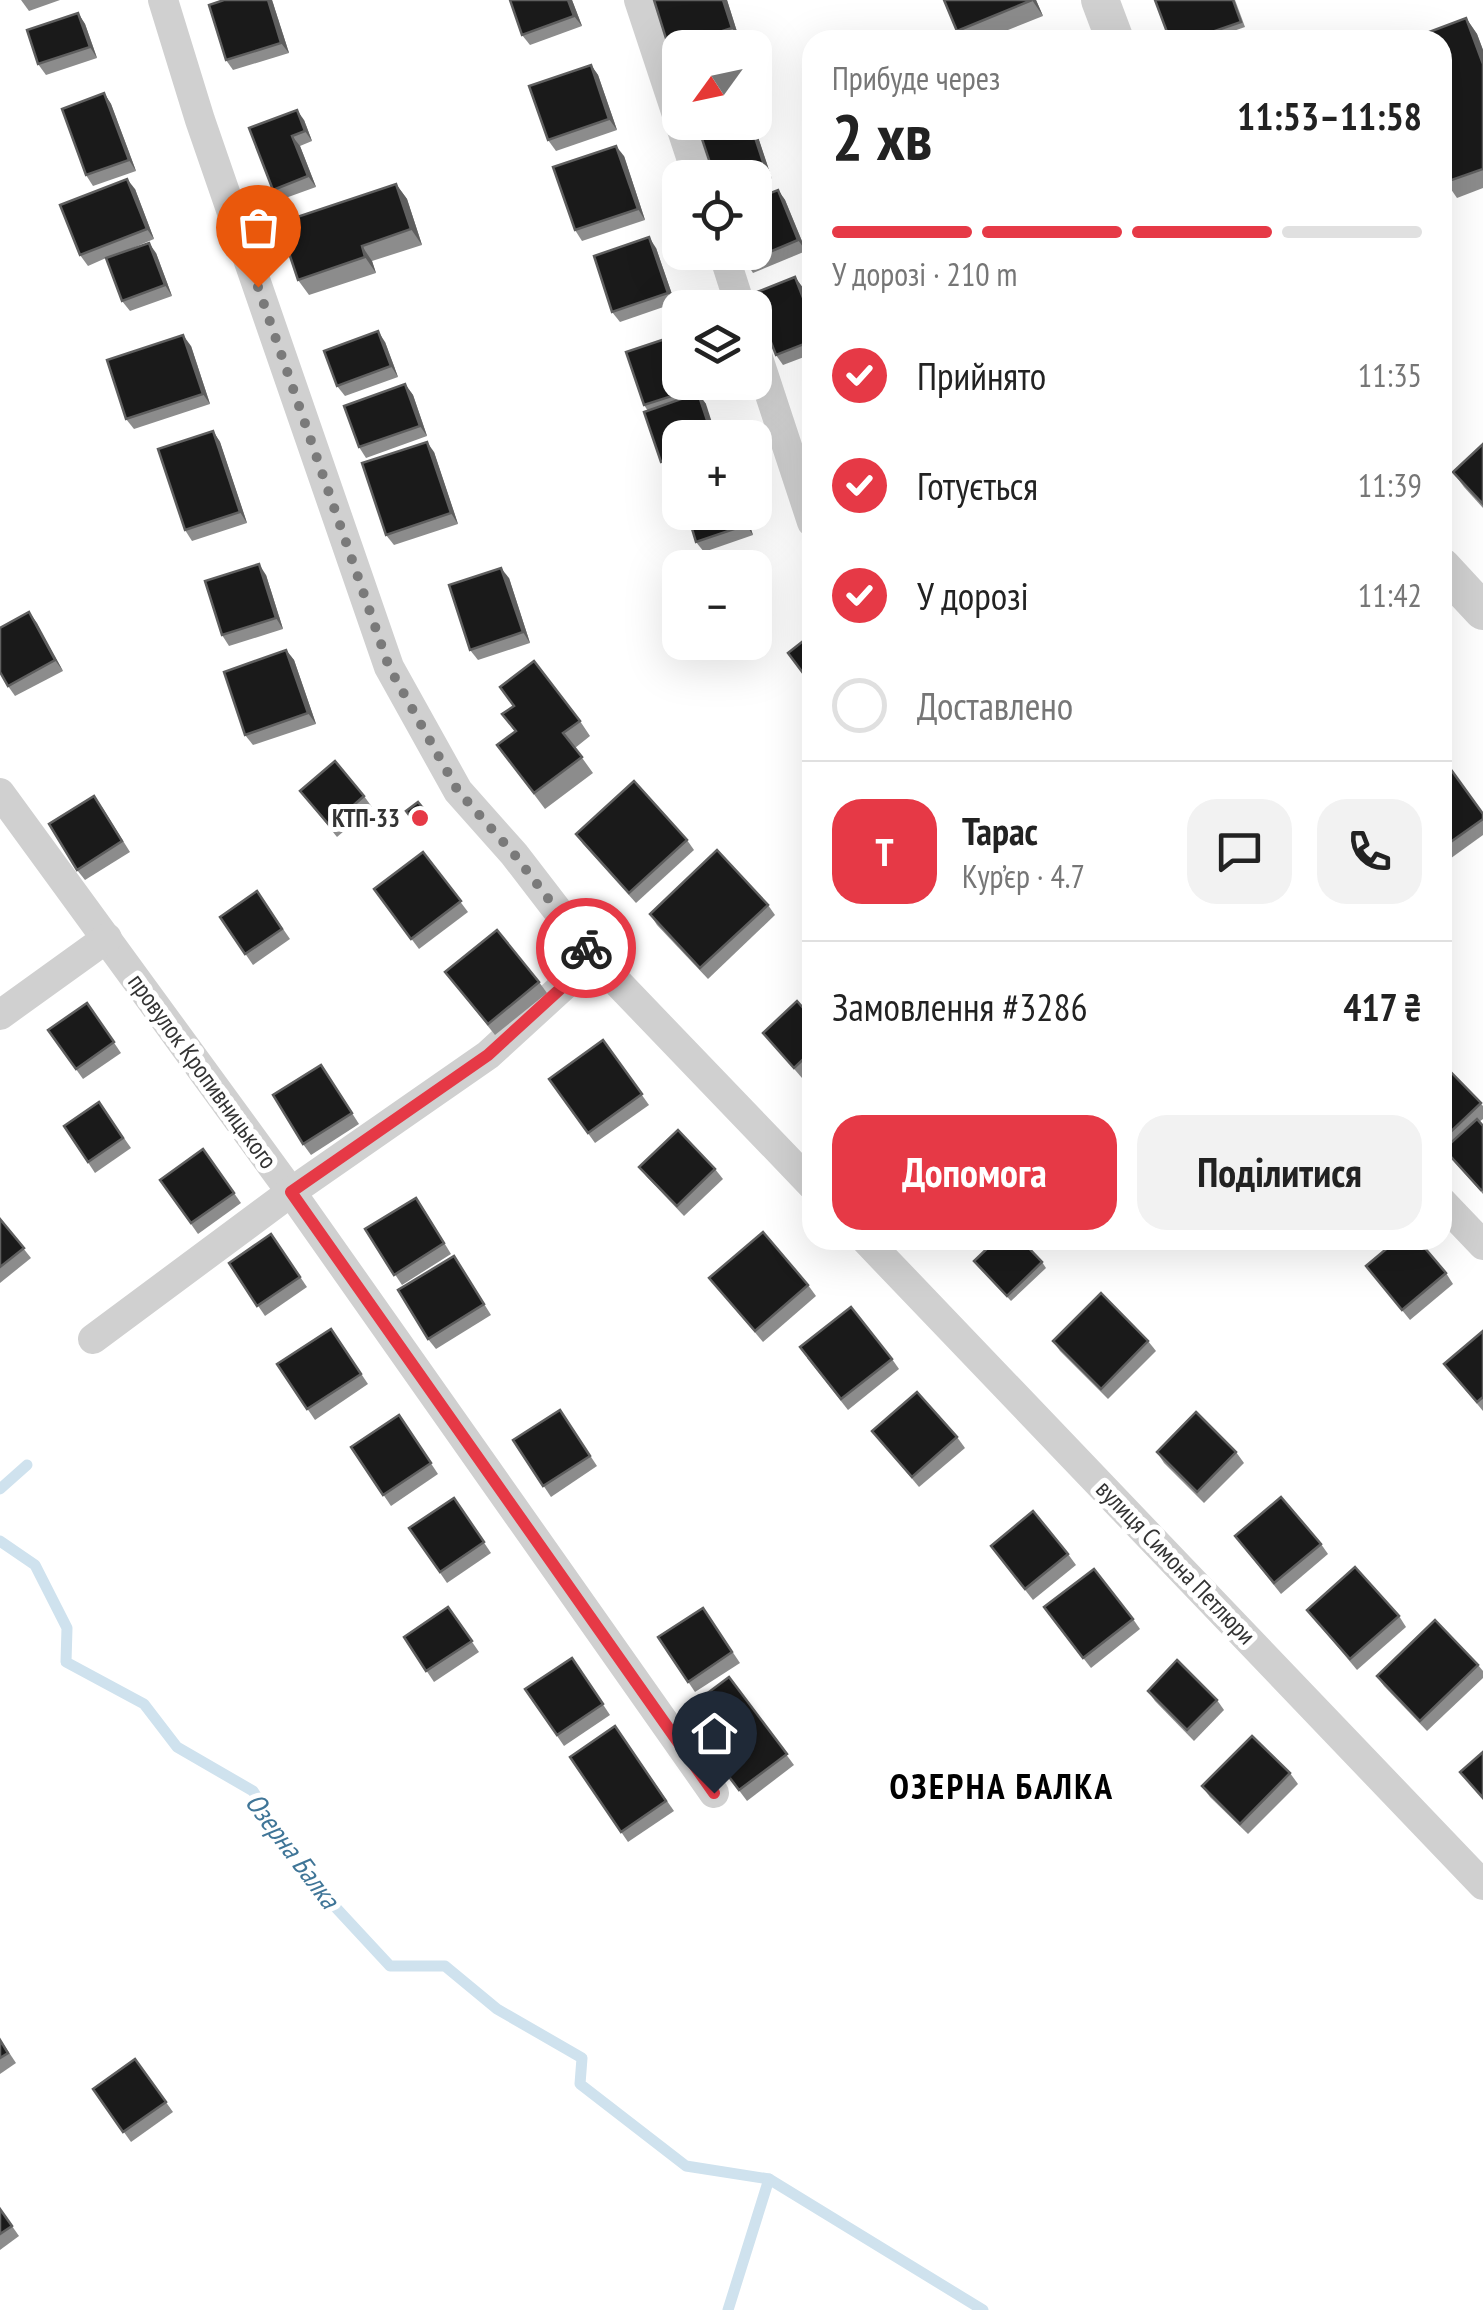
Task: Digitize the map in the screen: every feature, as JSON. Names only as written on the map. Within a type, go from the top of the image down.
[{"type":"street","points":[[163,0],[200,120],[389,667],[458,791],[514,854],[594,958],[802,1175]]},
{"type":"street","points":[[639,0],[692,160]]},
{"type":"street","points":[[1100,0],[1111,30]]},
{"type":"street","points":[[772,400],[802,492]]},
{"type":"street","points":[[1452,578],[1483,611]]},
{"type":"street","name":"провулок Кропивницького","points":[[0,793],[291,1192],[714,1793]]},
{"type":"street","points":[[0,1015],[107,938]]},
{"type":"street","points":[[93,1339],[291,1192],[488,1055],[594,958]]},
{"type":"street","points":[[1452,1212],[1483,1245]]},
{"type":"street","name":"вулиця Симона Петлюри","points":[[876,1250],[1483,1886]]},
{"type":"building","points":[[224,0],[268,0],[281,43],[226,60],[209,5]]},
{"type":"building","points":[[510,0],[568,0],[574,16],[522,35]]},
{"type":"building","points":[[654,0],[723,0],[732,28],[726,30],[663,30]]},
{"type":"building","points":[[944,0],[1032,0],[959,30]]},
{"type":"building","points":[[1155,0],[1233,0],[1241,22],[1218,30],[1166,30]]},
{"type":"building","points":[[78,13],[90,47],[38,64],[27,30]]},
{"type":"building","points":[[1466,18],[1483,64],[1483,169],[1452,180],[1452,30],[1434,30]]},
{"type":"building","points":[[591,65],[609,119],[548,140],[529,86]]},
{"type":"building","points":[[104,93],[129,160],[86,175],[62,109]]},
{"type":"building","points":[[297,110],[305,131],[292,136],[308,176],[273,190],[249,128]]},
{"type":"building","points":[[702,140],[756,140],[762,160],[709,160]]},
{"type":"building","points":[[616,146],[638,209],[575,230],[553,167]]},
{"type":"building","points":[[127,179],[147,229],[80,255],[60,205]]},
{"type":"building","points":[[396,184],[411,229],[362,246],[365,257],[298,280],[279,223]]},
{"type":"building","points":[[778,190],[798,240],[772,251],[772,192]]},
{"type":"building","points":[[649,237],[667,290],[612,312],[594,256]]},
{"type":"building","points":[[149,243],[165,285],[122,301],[106,258]]},
{"type":"building","points":[[795,277],[802,295],[802,345],[776,355],[772,345],[772,290],[762,290]]},
{"type":"building","points":[[378,331],[391,366],[337,386],[324,351]]},
{"type":"building","points":[[183,335],[203,394],[126,419],[107,360]]},
{"type":"building","points":[[662,340],[662,399],[644,405],[626,352]]},
{"type":"building","points":[[405,384],[420,426],[359,447],[344,406]]},
{"type":"building","points":[[678,400],[700,400],[707,420],[662,420],[661,462],[644,412]]},
{"type":"building","points":[[213,431],[240,512],[185,530],[158,449]]},
{"type":"building","points":[[427,442],[451,513],[386,535],[362,463]]},
{"type":"building","points":[[1483,444],[1483,504],[1453,472]]},
{"type":"building","points":[[692,530],[731,530],[696,542]]},
{"type":"building","points":[[259,564],[276,618],[222,635],[205,581]]},
{"type":"building","points":[[501,568],[523,632],[470,650],[449,585]]},
{"type":"building","points":[[29,612],[55,660],[8,686],[0,672],[0,628]]},
{"type":"building","points":[[802,642],[802,672],[788,653]]},
{"type":"building","points":[[286,650],[308,713],[245,735],[224,672]]},
{"type":"building","points":[[534,661],[580,721],[563,733],[582,757],[534,793],[497,745],[516,731],[502,714],[514,706],[500,687]]},
{"type":"building","points":[[335,761],[364,796],[330,826],[300,791]]},
{"type":"building","points":[[1452,771],[1483,814],[1483,819],[1452,841]]},
{"type":"building","points":[[634,781],[687,840],[629,893],[576,834]]},
{"type":"building","points":[[94,796],[122,841],[77,870],[49,824]]},
{"type":"building","points":[[418,802],[427,813],[415,823],[406,811]]},
{"type":"building","points":[[717,850],[768,905],[700,968],[650,914]]},
{"type":"building","points":[[423,852],[461,901],[411,939],[374,889]]},
{"type":"building","points":[[257,891],[282,929],[245,954],[220,917]]},
{"type":"building","points":[[497,930],[539,982],[488,1024],[445,972]]},
{"type":"building","points":[[797,1001],[802,1007],[802,1060],[794,1068],[763,1033]]},
{"type":"building","points":[[87,1003],[114,1042],[76,1069],[48,1030]]},
{"type":"building","points":[[603,1040],[642,1094],[588,1133],[549,1079]]},
{"type":"building","points":[[321,1065],[352,1113],[303,1144],[273,1095]]},
{"type":"building","points":[[1452,1073],[1481,1103],[1452,1131]]},
{"type":"building","points":[[99,1102],[123,1138],[88,1162],[64,1126]]},
{"type":"building","points":[[1477,1119],[1483,1126],[1483,1189],[1452,1158],[1452,1142]]},
{"type":"building","points":[[678,1130],[715,1169],[677,1206],[639,1167]]},
{"type":"building","points":[[203,1149],[234,1193],[191,1223],[160,1180]]},
{"type":"building","points":[[416,1198],[444,1243],[394,1275],[365,1229]]},
{"type":"building","points":[[0,1219],[24,1248],[0,1267]]},
{"type":"building","points":[[763,1232],[808,1285],[755,1331],[709,1278]]},
{"type":"building","points":[[271,1234],[300,1277],[257,1306],[229,1263]]},
{"type":"building","points":[[986,1250],[1031,1250],[1042,1262],[1007,1296],[974,1261]]},
{"type":"building","points":[[1385,1250],[1426,1250],[1446,1273],[1402,1310],[1366,1266]]},
{"type":"building","points":[[454,1256],[484,1304],[428,1339],[398,1290]]},
{"type":"building","points":[[1101,1293],[1148,1341],[1101,1389],[1053,1341]]},
{"type":"building","points":[[851,1307],[892,1359],[841,1399],[800,1347]]},
{"type":"building","points":[[331,1329],[361,1374],[307,1409],[277,1364]]},
{"type":"building","points":[[1483,1331],[1483,1397],[1477,1402],[1444,1364]]},
{"type":"building","points":[[917,1392],[957,1437],[912,1477],[872,1431]]},
{"type":"building","points":[[560,1410],[590,1456],[543,1486],[513,1440]]},
{"type":"building","points":[[1196,1412],[1236,1452],[1197,1492],[1157,1452]]},
{"type":"building","points":[[399,1415],[431,1463],[383,1495],[351,1447]]},
{"type":"building","points":[[1281,1497],[1321,1544],[1274,1583],[1235,1536]]},
{"type":"building","points":[[454,1498],[484,1542],[440,1572],[409,1528]]},
{"type":"building","points":[[1033,1511],[1068,1554],[1025,1589],[991,1546]]},
{"type":"building","points":[[1355,1567],[1399,1616],[1350,1659],[1307,1610]]},
{"type":"building","points":[[1094,1569],[1133,1619],[1083,1658],[1044,1607]]},
{"type":"building","points":[[448,1607],[472,1641],[426,1671],[404,1637]]},
{"type":"building","points":[[703,1608],[732,1652],[688,1682],[658,1637]]},
{"type":"building","points":[[1435,1620],[1478,1665],[1420,1721],[1377,1676]]},
{"type":"building","points":[[572,1658],[603,1704],[557,1735],[525,1689]]},
{"type":"building","points":[[1177,1660],[1217,1700],[1187,1730],[1148,1691]]},
{"type":"building","points":[[729,1677],[787,1754],[739,1790],[681,1713]]},
{"type":"building","points":[[615,1726],[666,1801],[621,1832],[570,1757]]},
{"type":"building","points":[[1252,1736],[1290,1773],[1240,1824],[1202,1786]]},
{"type":"building","points":[[1483,1752],[1483,1798],[1460,1772]]},
{"type":"building","points":[[0,2040],[8,2053],[0,2058]]},
{"type":"building","points":[[135,2059],[166,2102],[123,2132],[93,2089]]},
{"type":"building","points":[[0,2209],[12,2226],[0,2234]]},
{"type":"waterway","points":[[0,1489],[27,1465]]},
{"type":"waterway","name":"Озерна Балка","points":[[0,1541],[35,1565],[67,1628],[66,1662],[144,1704],[177,1747],[253,1791],[313,1883],[390,1966],[445,1966],[497,2009],[582,2058],[580,2084],[686,2166],[769,2179],[983,2310]]},
{"type":"waterway","points":[[728,2310],[769,2179]]},
{"type":"way so far","points":[[258,287],[389,667],[458,791],[514,854],[586,948]]},
{"type":"place","name":"КТП-33","points":[[420,818]]},
{"type":"district","name":"ОЗЕРНА БАЛКА","points":[[1002,1786]]},
{"type":"route","points":[[586,948],[594,958],[488,1055],[291,1192],[714,1793]]}]
